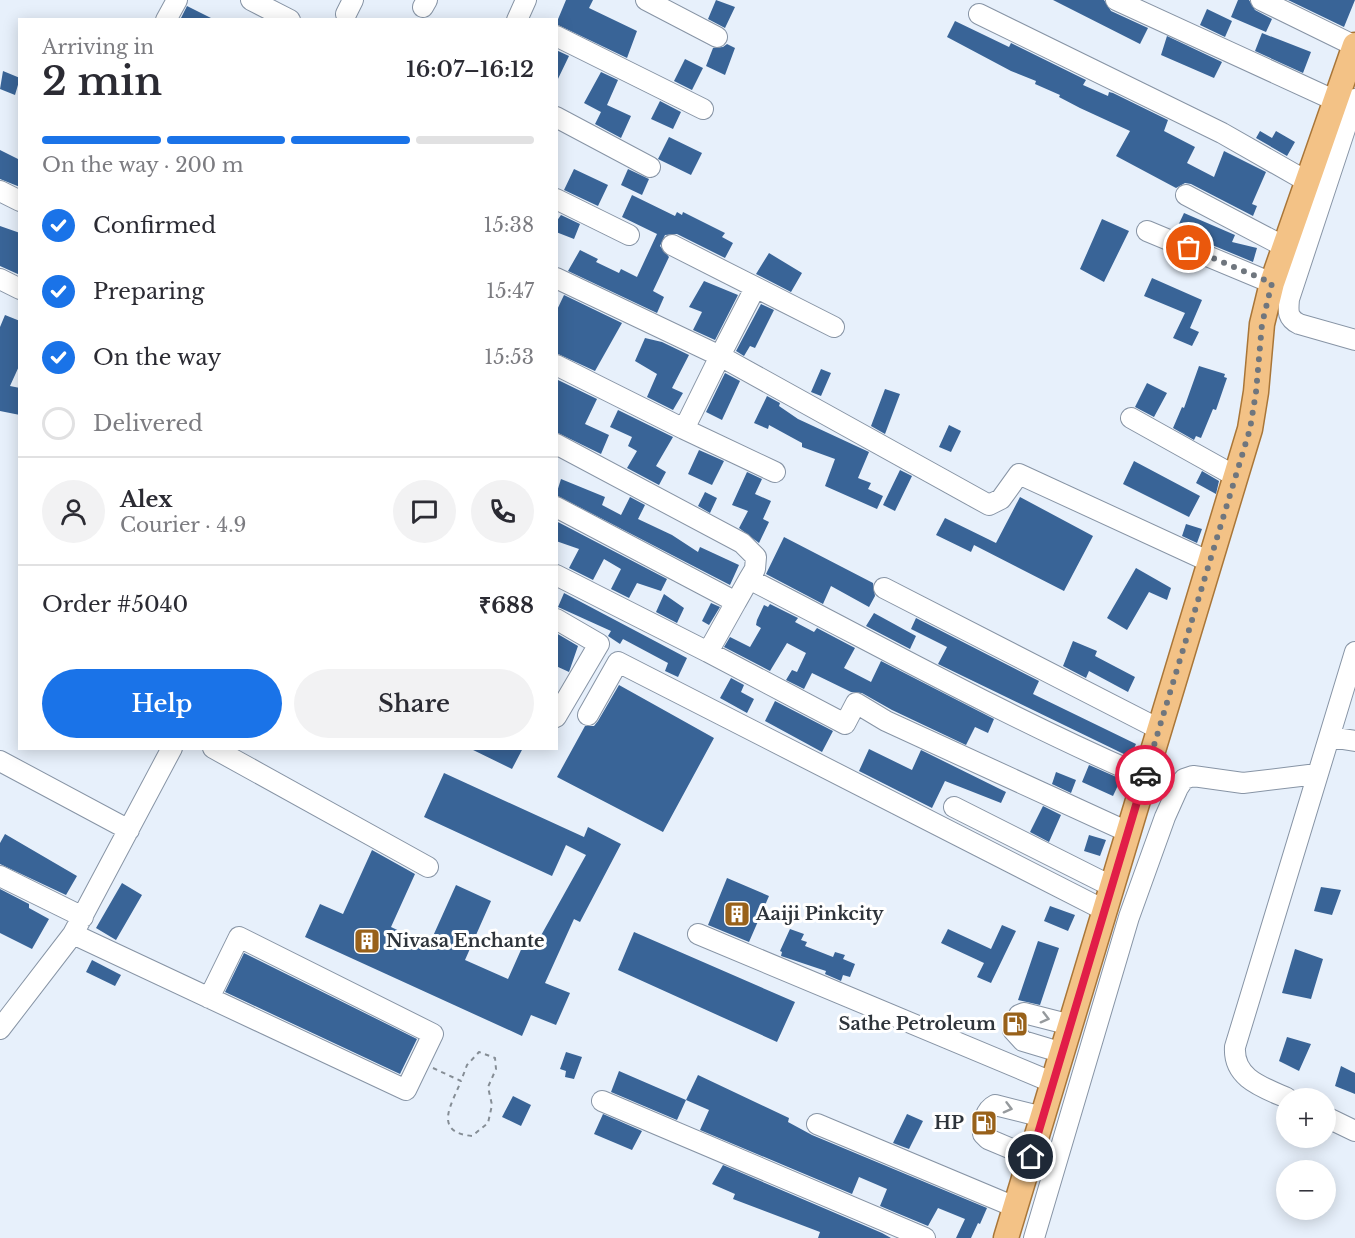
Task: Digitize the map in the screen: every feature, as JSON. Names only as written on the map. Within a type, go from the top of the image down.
[{"type":"main road","points":[[1006,1238],[1250,429],[1262,324],[1272,283],[1308,182],[1346,100],[1355,45]]},
{"type":"street","points":[[167,18],[177,0]]},
{"type":"street","points":[[251,0],[286,18]]},
{"type":"street","points":[[646,0],[717,37]]},
{"type":"street","points":[[1116,0],[1346,100],[1289,299],[1288,312],[1292,320],[1299,324],[1355,340]]},
{"type":"street","points":[[1261,0],[1288,6],[1355,45]]},
{"type":"street","points":[[979,14],[1222,133],[1308,182]]},
{"type":"street","points":[[558,37],[704,109]]},
{"type":"street","points":[[558,118],[650,167]]},
{"type":"street","points":[[0,191],[18,200]]},
{"type":"street","points":[[1186,195],[1285,247]]},
{"type":"street","points":[[558,200],[628,235]]},
{"type":"street","points":[[1147,231],[1272,283]]},
{"type":"street","points":[[672,244],[834,327]]},
{"type":"street","points":[[0,279],[18,288]]},
{"type":"street","points":[[558,279],[720,356],[989,505],[1001,499],[1019,474],[1210,562]]},
{"type":"street","points":[[684,429],[755,288]]},
{"type":"street","points":[[558,366],[775,472]]},
{"type":"street","points":[[1131,418],[1235,476]]},
{"type":"street","points":[[558,445],[742,543],[756,557],[755,569],[708,652]]},
{"type":"street","points":[[558,508],[736,603]]},
{"type":"street","points":[[558,576],[845,724],[856,703],[886,721],[1128,832]]},
{"type":"street","points":[[749,579],[974,697],[1081,750],[1145,777]]},
{"type":"street","points":[[884,588],[1159,729]]},
{"type":"street","points":[[558,620],[599,644],[565,683],[558,709]]},
{"type":"street","points":[[1276,1092],[1242,1074],[1234,1059],[1235,1047],[1355,652]]},
{"type":"street","points":[[588,715],[618,662],[1106,911]]},
{"type":"street","points":[[1330,737],[1355,741]]},
{"type":"street","points":[[2,1022],[78,925],[171,750]]},
{"type":"street","points":[[217,750],[428,867]]},
{"type":"street","points":[[0,761],[129,830]]},
{"type":"street","points":[[1034,1238],[1129,917],[1165,817],[1178,788],[1184,780],[1193,776],[1244,783],[1317,774]]},
{"type":"street","points":[[954,807],[1113,887]]},
{"type":"street","points":[[0,876],[78,925],[209,998],[406,1090],[433,1034],[239,937],[209,998]]},
{"type":"street","points":[[698,933],[1054,1083]]},
{"type":"street","points":[[1063,1053],[1023,1041],[1013,1030],[1019,1015],[1024,1013],[1071,1025]]},
{"type":"street","points":[[602,1101],[925,1238]]},
{"type":"street","points":[[1031,1157],[988,1139],[983,1134],[984,1121],[991,1107],[995,1105],[1043,1118]]},
{"type":"street","points":[[1336,1122],[1355,1131]]},
{"type":"street","points":[[817,1124],[1015,1207]]},
{"type":"path","points":[[479,1052],[495,1058],[496,1069],[488,1087],[492,1106],[488,1123],[472,1136],[454,1130],[448,1122],[447,1112],[461,1081],[467,1065],[479,1052]]},
{"type":"path","points":[[419,1062],[461,1081]]},
{"type":"building","points":[[566,0],[593,0],[589,8],[637,31],[627,58],[558,25]]},
{"type":"building","points":[[716,0],[735,7],[725,28],[708,19]]},
{"type":"building","points":[[1053,0],[1104,0],[1111,11],[1148,28],[1140,44]]},
{"type":"building","points":[[1238,0],[1249,0],[1255,10],[1272,19],[1266,32],[1231,17]]},
{"type":"building","points":[[1288,0],[1355,0],[1344,27]]},
{"type":"building","points":[[187,6],[211,18],[181,18]]},
{"type":"building","points":[[1207,9],[1232,21],[1225,37],[1200,25]]},
{"type":"building","points":[[955,21],[1009,47],[1011,43],[1086,80],[1083,85],[1108,96],[1109,92],[1113,93],[1168,120],[1164,131],[1195,147],[1187,163],[1214,177],[1224,151],[1266,172],[1252,204],[1257,206],[1253,216],[1191,184],[1185,183],[1176,188],[1116,156],[1130,131],[1080,108],[1059,97],[1060,95],[1035,84],[1036,81],[1011,71],[947,37]]},
{"type":"building","points":[[1262,33],[1311,52],[1303,73],[1255,51]]},
{"type":"building","points":[[1167,36],[1222,62],[1214,78],[1161,55]]},
{"type":"building","points":[[727,44],[735,48],[725,75],[706,66],[713,48]]},
{"type":"building","points":[[558,51],[569,56],[558,79]]},
{"type":"building","points":[[685,59],[703,68],[692,90],[674,81]]},
{"type":"building","points":[[3,71],[18,77],[15,95],[0,89]]},
{"type":"building","points":[[601,72],[618,80],[607,105],[631,116],[621,138],[595,124],[601,112],[584,103]]},
{"type":"building","points":[[660,101],[681,112],[673,129],[651,119]]},
{"type":"building","points":[[1260,131],[1272,138],[1276,131],[1295,142],[1287,156],[1256,138]]},
{"type":"building","points":[[669,137],[702,153],[691,175],[658,159]]},
{"type":"building","points":[[0,150],[18,159],[18,186],[0,179]]},
{"type":"building","points":[[574,169],[608,185],[598,206],[564,190]]},
{"type":"building","points":[[628,169],[649,179],[642,195],[621,185]]},
{"type":"building","points":[[632,195],[675,216],[677,212],[682,215],[683,212],[725,233],[722,237],[733,243],[725,258],[677,234],[665,235],[660,246],[669,257],[653,291],[664,297],[657,313],[568,271],[580,250],[598,259],[596,262],[619,273],[621,269],[637,277],[657,234],[622,217]]},
{"type":"building","points":[[1184,213],[1235,235],[1232,242],[1257,248],[1253,262],[1176,230]]},
{"type":"building","points":[[561,215],[580,224],[574,239],[558,233],[558,219]]},
{"type":"building","points":[[1102,219],[1129,231],[1104,282],[1080,269]]},
{"type":"building","points":[[0,226],[18,232],[18,274],[0,266]]},
{"type":"building","points":[[769,253],[802,273],[791,292],[756,274]]},
{"type":"building","points":[[1152,278],[1202,300],[1190,328],[1199,332],[1192,346],[1173,338],[1185,313],[1144,296]]},
{"type":"building","points":[[704,281],[738,295],[715,340],[693,330],[702,312],[689,307]]},
{"type":"building","points":[[564,295],[622,323],[595,371],[558,354],[558,308]]},
{"type":"building","points":[[761,304],[774,310],[755,348],[750,346],[744,356],[736,351]]},
{"type":"building","points":[[5,315],[18,320],[18,368],[10,386],[18,388],[18,415],[0,411],[0,327]]},
{"type":"building","points":[[645,338],[662,342],[689,355],[672,388],[683,393],[673,410],[647,397],[657,374],[635,361]]},
{"type":"building","points":[[1199,366],[1225,374],[1224,377],[1227,378],[1216,410],[1213,409],[1201,438],[1196,436],[1194,440],[1173,428],[1182,407],[1184,408]]},
{"type":"building","points":[[821,369],[831,373],[821,396],[811,392]]},
{"type":"building","points":[[725,373],[740,381],[722,420],[706,412]]},
{"type":"building","points":[[558,380],[597,399],[585,424],[609,435],[601,454],[558,433]]},
{"type":"building","points":[[1147,383],[1167,393],[1154,417],[1135,407]]},
{"type":"building","points":[[885,389],[900,394],[885,434],[871,426]]},
{"type":"building","points":[[767,396],[780,403],[779,406],[798,419],[869,452],[858,478],[871,483],[868,489],[883,496],[877,509],[825,486],[835,459],[802,447],[802,443],[769,425],[768,429],[754,423]]},
{"type":"building","points":[[618,410],[673,437],[656,466],[666,472],[659,485],[627,468],[637,451],[628,446],[632,437],[610,427]]},
{"type":"building","points":[[949,425],[961,431],[951,452],[939,447]]},
{"type":"building","points":[[699,450],[724,461],[712,485],[688,474]]},
{"type":"building","points":[[1134,461],[1200,496],[1189,517],[1123,484]]},
{"type":"building","points":[[900,470],[912,476],[895,511],[883,505]]},
{"type":"building","points":[[1202,471],[1219,481],[1216,494],[1196,483]]},
{"type":"building","points":[[747,472],[762,479],[755,494],[771,501],[763,519],[769,522],[759,543],[739,528],[748,511],[732,505]]},
{"type":"building","points":[[561,479],[605,497],[602,505],[621,515],[630,497],[645,505],[638,519],[672,535],[698,552],[700,547],[739,565],[730,585],[558,496]]},
{"type":"building","points":[[705,492],[717,498],[710,513],[698,506]]},
{"type":"building","points":[[1020,497],[1093,536],[1064,591],[974,545],[971,552],[936,535],[945,518],[996,543]]},
{"type":"building","points":[[558,522],[667,579],[661,591],[637,583],[629,598],[611,589],[621,569],[604,559],[593,580],[569,568],[579,549],[558,542]]},
{"type":"building","points":[[1186,524],[1202,529],[1197,543],[1182,536]]},
{"type":"building","points":[[784,537],[873,583],[875,596],[869,607],[831,586],[823,604],[766,574]]},
{"type":"building","points":[[1136,568],[1171,588],[1167,600],[1149,592],[1127,630],[1107,618]]},
{"type":"building","points":[[564,593],[687,658],[678,677],[665,671],[668,663],[623,639],[620,644],[608,636],[611,631],[558,607]]},
{"type":"building","points":[[664,594],[684,608],[677,623],[656,612]]},
{"type":"building","points":[[711,603],[720,607],[709,625],[702,621]]},
{"type":"building","points":[[770,604],[798,618],[795,622],[814,632],[817,628],[855,648],[844,668],[871,682],[881,661],[994,719],[988,733],[975,727],[966,745],[862,693],[851,692],[812,673],[804,689],[786,680],[792,670],[797,672],[806,653],[787,643],[770,671],[724,647],[730,637],[750,647],[761,628],[756,625],[757,620],[764,605],[768,607]]},
{"type":"building","points":[[874,613],[916,636],[910,649],[866,626]]},
{"type":"building","points":[[916,618],[1039,681],[1033,694],[1136,744],[1130,757],[938,664],[947,647],[911,629]]},
{"type":"building","points":[[558,634],[578,646],[569,672],[558,667]]},
{"type":"building","points":[[1073,641],[1097,651],[1095,656],[1135,677],[1128,692],[1089,671],[1086,678],[1063,666]]},
{"type":"building","points":[[731,678],[744,685],[741,692],[754,699],[747,713],[720,698]]},
{"type":"building","points":[[619,685],[714,738],[663,832],[557,777],[585,726],[594,726]]},
{"type":"building","points":[[775,701],[833,731],[822,752],[765,721]]},
{"type":"building","points":[[869,749],[912,770],[921,750],[1006,792],[1001,803],[945,781],[932,808],[859,771]]},
{"type":"building","points":[[473,750],[522,750],[512,769]]},
{"type":"building","points":[[1089,765],[1121,779],[1113,796],[1082,782]]},
{"type":"building","points":[[1056,772],[1076,780],[1071,793],[1052,784]]},
{"type":"building","name":"Nivasa Enchante","points":[[444,773],[584,837],[588,827],[621,844],[580,922],[574,919],[545,983],[570,993],[556,1025],[531,1015],[522,1036],[305,937],[320,904],[343,914],[372,850],[415,874],[391,927],[429,945],[456,885],[491,901],[465,960],[508,979],[528,934],[539,939],[586,855],[566,845],[552,876],[424,817]]},
{"type":"building","points":[[1043,806],[1061,815],[1049,842],[1030,832]]},
{"type":"building","points":[[5,834],[77,876],[66,895],[0,864],[0,843]]},
{"type":"building","points":[[1089,835],[1106,840],[1100,856],[1084,851]]},
{"type":"building","name":"Aaiji Pinkcity","points":[[727,878],[769,896],[749,942],[708,925]]},
{"type":"building","points":[[122,883],[142,895],[116,940],[96,928]]},
{"type":"building","points":[[1321,887],[1341,890],[1332,915],[1314,911]]},
{"type":"building","points":[[0,889],[29,904],[29,908],[49,919],[32,949],[0,933]]},
{"type":"building","points":[[1050,906],[1075,915],[1068,931],[1044,921]]},
{"type":"building","points":[[1002,925],[1016,931],[991,983],[977,977],[984,963],[941,943],[948,929],[991,949]]},
{"type":"building","points":[[790,929],[804,934],[801,940],[807,942],[805,946],[833,957],[835,952],[845,955],[843,959],[855,964],[850,977],[843,975],[841,981],[825,974],[826,971],[781,956],[780,951]]},
{"type":"building","points":[[634,932],[795,1002],[777,1042],[618,970]]},
{"type":"building","points":[[1038,941],[1059,948],[1040,1005],[1018,1000]]},
{"type":"building","points":[[1295,949],[1323,959],[1311,999],[1282,993]]},
{"type":"building","points":[[244,953],[417,1039],[400,1074],[225,992]]},
{"type":"building","points":[[92,960],[121,975],[115,986],[86,972]]},
{"type":"building","points":[[1287,1037],[1311,1044],[1299,1071],[1279,1061]]},
{"type":"building","points":[[566,1052],[582,1057],[574,1079],[565,1077],[566,1071],[560,1069]]},
{"type":"building","points":[[1341,1066],[1355,1073],[1355,1094],[1335,1086]]},
{"type":"building","points":[[619,1071],[686,1100],[677,1120],[611,1092]]},
{"type":"building","points":[[698,1075],[789,1118],[788,1122],[812,1135],[987,1208],[980,1224],[978,1223],[971,1238],[956,1238],[965,1219],[938,1208],[928,1226],[880,1206],[887,1189],[859,1177],[852,1194],[700,1130],[709,1110],[686,1100]]},
{"type":"building","points":[[513,1096],[531,1105],[521,1126],[502,1117]]},
{"type":"building","points":[[603,1114],[642,1131],[632,1150],[594,1134]]},
{"type":"building","points":[[907,1114],[923,1121],[909,1149],[893,1143]]},
{"type":"building","points":[[723,1165],[891,1238],[818,1238],[820,1232],[733,1199],[735,1194],[712,1184]]},
{"type":"way so far","points":[[1145,775],[1250,429],[1262,324],[1272,283],[1189,248]]},
{"type":"place","name":"Aaiji Pinkcity","points":[[737,914]]},
{"type":"place","name":"Nivasa Enchante","points":[[367,941]]},
{"type":"place","name":"Sathe Petroleum","points":[[1015,1024]]},
{"type":"place","name":"HP","points":[[984,1123]]},
{"type":"route","points":[[1031,1157],[1145,775]]}]
